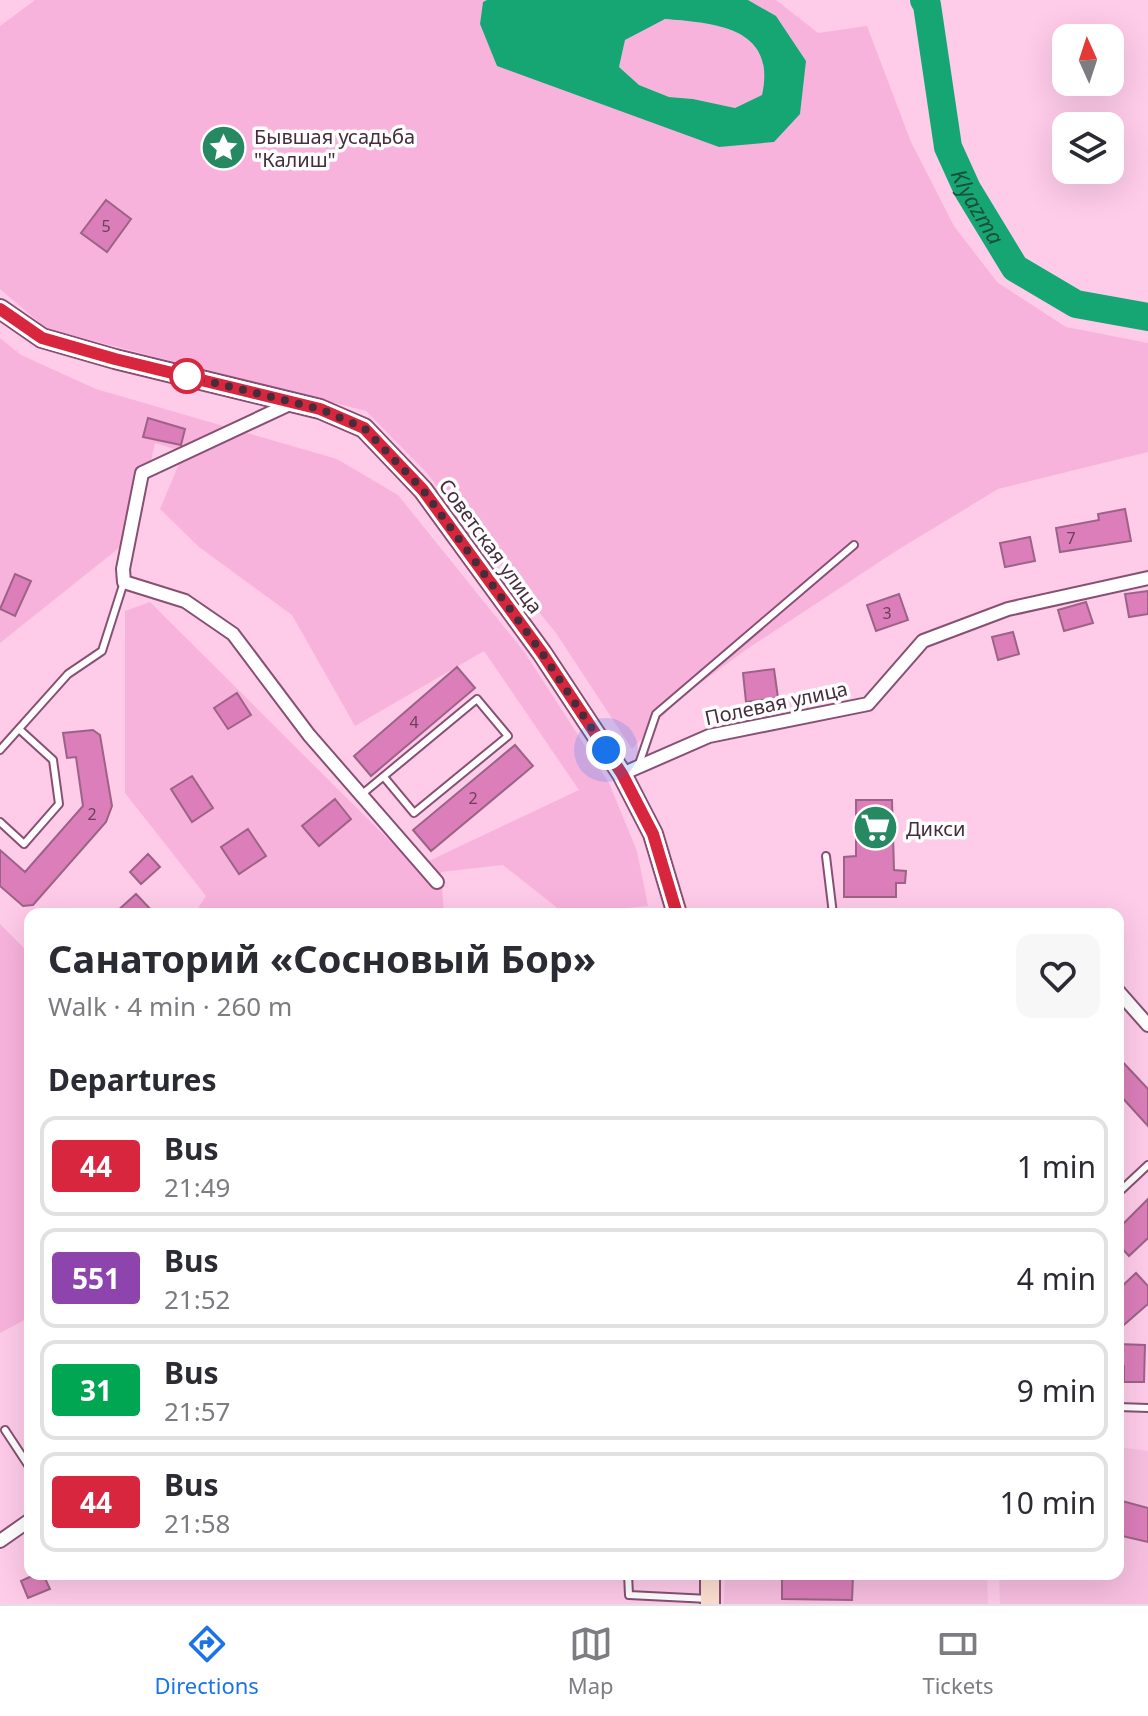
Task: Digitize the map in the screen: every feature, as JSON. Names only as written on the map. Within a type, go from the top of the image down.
[{"type":"main road","name":"Советская улица","points":[[0,309],[42,338],[320,409],[364,428],[423,490],[630,771],[675,908]]},
{"type":"main road","points":[[710,1580],[710,1602]]},
{"type":"street","points":[[294,402],[142,473],[123,569],[124,582],[185,601],[233,634],[309,735],[437,882]]},
{"type":"street","name":"Полевая улица","points":[[630,771],[709,736],[868,704],[923,641],[1008,609],[1148,578]]},
{"type":"street","points":[[1124,1001],[1148,1025]]},
{"type":"street","points":[[0,1541],[24,1524]]},
{"type":"lane","points":[[630,771],[656,714],[854,545]]},
{"type":"lane","points":[[0,750],[68,674],[102,651],[124,582]]},
{"type":"lane","points":[[361,795],[477,699],[508,736],[414,813],[384,777]]},
{"type":"lane","points":[[0,822],[24,844],[59,804],[53,760],[19,729]]},
{"type":"lane","points":[[826,856],[832,908]]},
{"type":"lane","points":[[1124,1187],[1148,1165]]},
{"type":"lane","points":[[1124,1407],[1148,1408]]},
{"type":"lane","points":[[5,1430],[24,1459]]},
{"type":"lane","points":[[628,1580],[629,1595],[710,1602]]},
{"type":"shaded area","points":[[35,0],[487,0],[483,3],[480,24],[497,66],[774,142],[776,17],[748,0],[776,0],[818,33],[867,26],[911,142],[954,226],[997,282],[1066,327],[1148,343],[1148,452],[998,489],[896,551],[747,649],[680,698],[632,749],[556,633],[425,471],[366,411],[47,329],[0,289],[0,26]]},
{"type":"shaded area","points":[[748,0],[776,16],[806,61],[800,114],[774,142],[719,147],[497,66],[480,24],[483,2]],"holes":[[[665,19],[722,27],[751,42],[760,55],[764,72],[762,95],[735,108],[669,97],[639,85],[619,67],[625,40]]]},
{"type":"shaded area","points":[[664,19],[722,27],[751,42],[760,55],[764,72],[762,95],[735,108],[669,97],[639,85],[619,67],[625,40]]},
{"type":"shaded area","points":[[0,338],[21,355],[96,389],[337,459],[398,495],[525,653],[609,783],[637,851],[648,906],[557,908],[503,865],[441,872],[444,908],[198,908],[206,896],[125,793],[125,611],[150,602],[416,867],[579,790],[484,651],[355,726],[292,615],[199,547],[160,509],[184,452],[155,443],[134,536],[0,643]]},
{"type":"shaded area","points":[[0,924],[24,948],[24,1320],[0,1333]]},
{"type":"shaded area","points":[[1124,1448],[1148,1451],[1148,1604],[1000,1604],[999,1580],[1124,1580]]},
{"type":"shaded area","points":[[725,1580],[987,1580],[988,1604],[724,1604]]},
{"type":"building","points":[[106,200],[131,219],[107,252],[81,233]]},
{"type":"building","points":[[148,418],[185,429],[181,445],[143,437]]},
{"type":"building","points":[[1125,509],[1131,541],[1060,552],[1056,528],[1099,520],[1098,514]]},
{"type":"building","points":[[1030,537],[1035,561],[1005,567],[1000,543]]},
{"type":"building","points":[[15,574],[31,581],[15,616],[0,609]]},
{"type":"building","points":[[1148,591],[1148,614],[1129,617],[1125,594]]},
{"type":"building","points":[[899,594],[908,620],[876,631],[867,605]]},
{"type":"building","points":[[1086,602],[1093,623],[1064,631],[1058,610]]},
{"type":"building","points":[[1013,632],[1019,654],[998,660],[992,637]]},
{"type":"building","points":[[457,667],[475,688],[371,776],[354,756]]},
{"type":"building","points":[[774,669],[778,698],[746,702],[743,673]]},
{"type":"building","points":[[237,693],[251,715],[228,729],[214,708]]},
{"type":"building","points":[[93,730],[100,735],[112,806],[106,822],[33,905],[23,906],[0,886],[0,850],[25,872],[83,806],[76,757],[67,758],[63,733]]},
{"type":"building","points":[[515,745],[533,766],[431,851],[413,830]]},
{"type":"building","points":[[192,776],[213,808],[192,822],[171,789]]},
{"type":"building","points":[[335,799],[351,819],[319,846],[302,826]]},
{"type":"building","name":"Дикси","points":[[856,800],[892,800],[894,870],[906,871],[905,883],[896,883],[896,897],[844,897],[844,857],[856,856]]},
{"type":"building","points":[[248,829],[266,856],[239,874],[221,847]]},
{"type":"building","points":[[148,854],[160,867],[141,884],[130,872]]},
{"type":"building","points":[[136,894],[149,908],[121,908]]},
{"type":"building","points":[[1124,1063],[1148,1089],[1148,1126],[1124,1100]]},
{"type":"building","points":[[1148,1199],[1148,1238],[1129,1256],[1124,1251],[1124,1223]]},
{"type":"building","points":[[1136,1273],[1148,1286],[1148,1304],[1124,1325],[1124,1284]]},
{"type":"building","points":[[1124,1344],[1145,1345],[1144,1382],[1124,1382]]},
{"type":"building","points":[[1124,1502],[1148,1508],[1148,1542],[1124,1536]]},
{"type":"building","points":[[46,1580],[50,1589],[28,1598],[21,1581]]},
{"type":"building","points":[[782,1580],[853,1580],[852,1600],[782,1599]]},
{"type":"waterway","name":"Klyazma","points":[[924,0],[948,147],[967,189],[1015,268],[1076,304],[1148,317]]},
{"type":"bus line","name":"44","points":[[0,309],[42,338],[320,409],[364,428],[423,490],[542,653],[622,774],[653,834],[676,908]]},
{"type":"place","name":"Бывшая усадьба \"Калиш\"","points":[[223,148]]},
{"type":"place","name":"Дикси","points":[[875,828]]},
{"type":"route","points":[[187,376],[320,409],[364,428],[423,490],[542,653],[606,750]]}]
